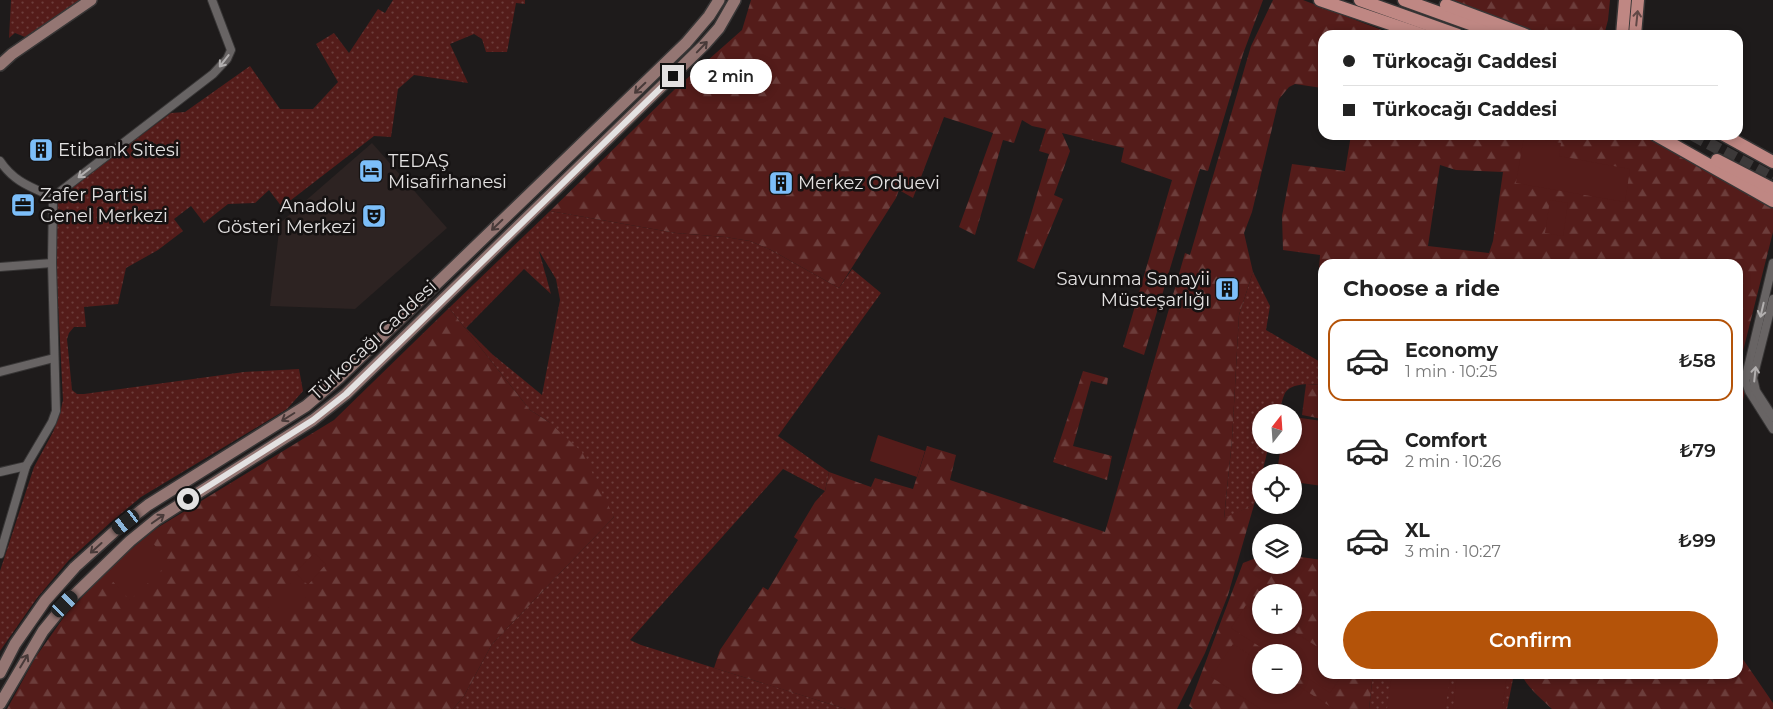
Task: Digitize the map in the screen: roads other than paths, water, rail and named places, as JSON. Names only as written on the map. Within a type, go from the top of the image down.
[{"type":"main road","points":[[0,65],[12,54],[92,0]]},
{"type":"main road","name":"Türkocağı Caddesi","points":[[0,674],[15,644],[45,601],[74,567],[148,505],[306,406],[339,378],[686,43],[709,16],[718,0]]},
{"type":"main road","name":"Türkocağı Caddesi","points":[[0,704],[43,631],[65,604],[130,541],[157,519],[313,420],[346,394],[704,45],[719,28],[735,0]]},
{"type":"main road","points":[[1320,0],[1408,30]]},
{"type":"main road","points":[[1340,0],[1421,30]]},
{"type":"main road","points":[[1360,0],[1444,30]]},
{"type":"main road","points":[[1396,0],[1472,30]]},
{"type":"main road","points":[[1404,0],[1487,30]]},
{"type":"main road","points":[[1431,0],[1512,30]]},
{"type":"main road","points":[[1621,30],[1626,0]]},
{"type":"main road","points":[[1635,30],[1638,0]]},
{"type":"main road","points":[[1743,136],[1773,152]]},
{"type":"main road","points":[[1665,140],[1773,201]]},
{"type":"main road","points":[[1681,140],[1770,186]]},
{"type":"main road","points":[[1733,140],[1773,162]]},
{"type":"main road","points":[[523,201],[536,208]]},
{"type":"main road","points":[[514,209],[528,216]]},
{"type":"main road","points":[[306,406],[313,420]]},
{"type":"street","points":[[53,198],[213,74],[227,58],[230,50],[212,0]]},
{"type":"street","points":[[0,161],[9,174],[20,182],[53,198]]},
{"type":"street","points":[[0,554],[26,466],[52,422],[56,411],[52,263],[53,198]]},
{"type":"street","points":[[0,267],[52,263]]},
{"type":"street","points":[[1773,263],[1745,375],[1746,386],[1749,392],[1773,429]]},
{"type":"street","points":[[1773,299],[1753,378],[1756,391],[1773,417]]},
{"type":"street","points":[[0,372],[54,358]]},
{"type":"street","points":[[0,472],[26,466]]},
{"type":"tunnel","points":[[1702,140],[1773,178]]},
{"type":"place","name":"Etibank Sitesi","points":[[41,150]]},
{"type":"place","name":"TEDAŞ Misafirhanesi","points":[[371,171]]},
{"type":"place","name":"Merkez Orduevi","points":[[781,183]]},
{"type":"place","name":"Zafer Partisi Genel Merkezi","points":[[23,205]]},
{"type":"place","name":"Anadolu Gösteri Merkezi","points":[[374,216]]},
{"type":"place","name":"Savunma Sanayii Müsteşarlığı","points":[[1227,289]]}]
